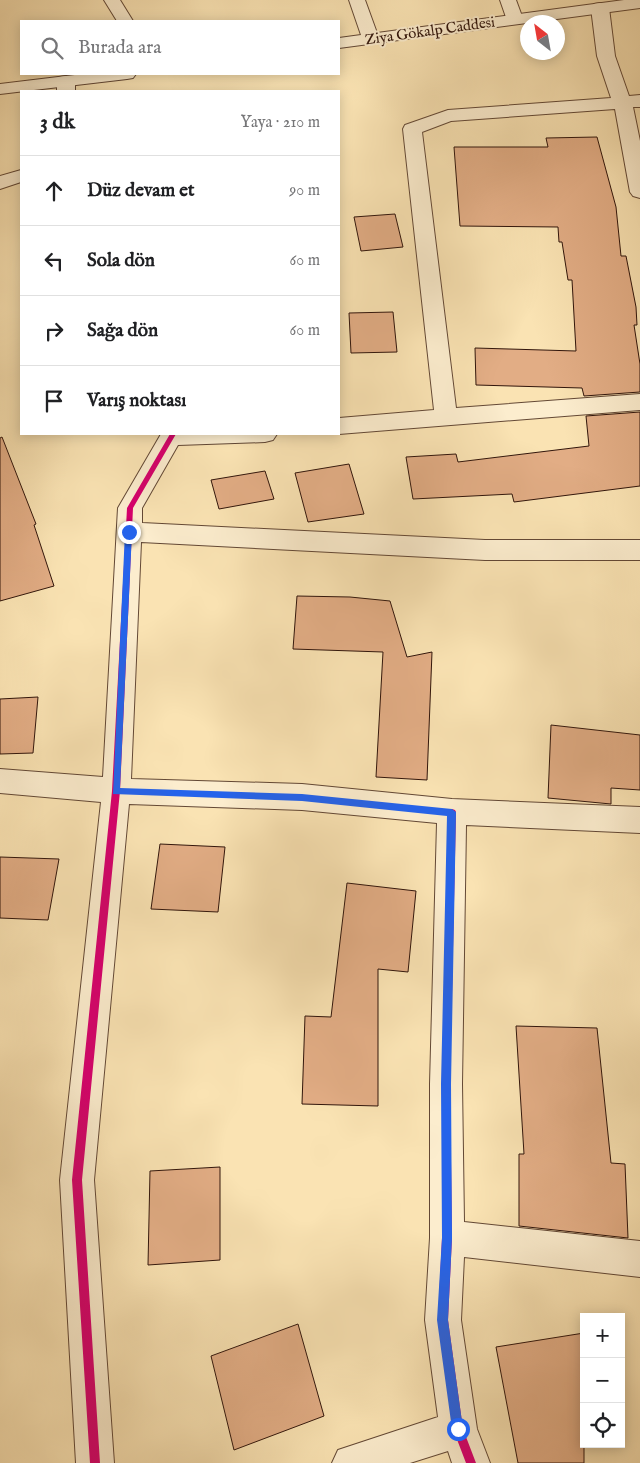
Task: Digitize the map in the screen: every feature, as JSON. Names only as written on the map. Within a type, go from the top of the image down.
[{"type":"street","points":[[112,0],[124,20]]},
{"type":"street","points":[[356,0],[372,39]]},
{"type":"street","points":[[508,0],[514,19]]},
{"type":"street","name":"Ziya Gökalp Caddesi","points":[[340,43],[640,3]]},
{"type":"street","points":[[600,8],[606,56],[630,101],[640,192]]},
{"type":"street","points":[[0,90],[66,86],[123,75]]},
{"type":"street","points":[[446,418],[412,129],[448,116],[630,101]]},
{"type":"street","points":[[0,183],[20,176]]},
{"type":"street","points":[[340,426],[640,402]]},
{"type":"street","points":[[95,1463],[77,1180],[116,791],[130,508],[172,435]]},
{"type":"street","points":[[129,532],[485,550],[640,550]]},
{"type":"street","points":[[0,781],[116,791],[302,798],[452,812],[640,820]]},
{"type":"street","points":[[452,812],[446,1084],[447,1238],[443,1320],[458,1429],[472,1463]]},
{"type":"street","points":[[447,1238],[640,1259]]},
{"type":"street","points":[[351,1463],[458,1429]]},
{"type":"building","points":[[597,137],[616,207],[621,256],[626,256],[636,307],[637,325],[634,325],[640,364],[640,392],[584,396],[582,388],[476,385],[475,348],[576,351],[572,280],[568,280],[562,242],[559,242],[558,227],[460,226],[454,147],[548,147],[546,138]]},
{"type":"building","points":[[395,214],[403,247],[361,251],[354,217]]},
{"type":"building","points":[[393,312],[397,352],[351,353],[349,313]]},
{"type":"building","points":[[640,412],[640,486],[514,502],[512,494],[413,499],[406,457],[456,454],[458,462],[589,446],[586,416]]},
{"type":"building","points":[[2,437],[36,524],[34,525],[54,586],[0,601],[0,438]]},
{"type":"building","points":[[349,464],[364,514],[308,522],[295,473]]},
{"type":"building","points":[[265,471],[274,499],[219,509],[211,480]]},
{"type":"building","points":[[297,596],[350,597],[390,601],[407,657],[432,652],[427,780],[376,777],[383,652],[293,649]]},
{"type":"building","points":[[38,697],[33,753],[0,754],[0,699]]},
{"type":"building","points":[[551,725],[640,735],[640,790],[611,788],[611,804],[548,798]]},
{"type":"building","points":[[160,844],[225,847],[218,912],[151,909]]},
{"type":"building","points":[[0,857],[59,859],[48,920],[0,918]]},
{"type":"building","points":[[347,883],[416,891],[408,972],[378,969],[378,1106],[302,1104],[305,1016],[331,1017]]},
{"type":"building","points":[[516,1026],[597,1028],[611,1163],[625,1164],[628,1238],[519,1226],[519,1154],[524,1154]]},
{"type":"building","points":[[220,1167],[220,1260],[148,1265],[150,1171]]},
{"type":"building","points":[[298,1324],[324,1416],[234,1450],[211,1356]]},
{"type":"building","points":[[580,1334],[580,1448],[584,1448],[584,1463],[518,1463],[496,1347]]},
{"type":"cycle path","points":[[95,1463],[77,1180],[116,791],[130,508],[172,435]]},
{"type":"cycle path","points":[[452,812],[446,1084],[447,1238],[443,1320],[458,1429],[471,1463]]},
{"type":"route","points":[[129,532],[116,791],[302,798],[452,812],[446,1084],[447,1238],[443,1320],[458,1429]]}]
